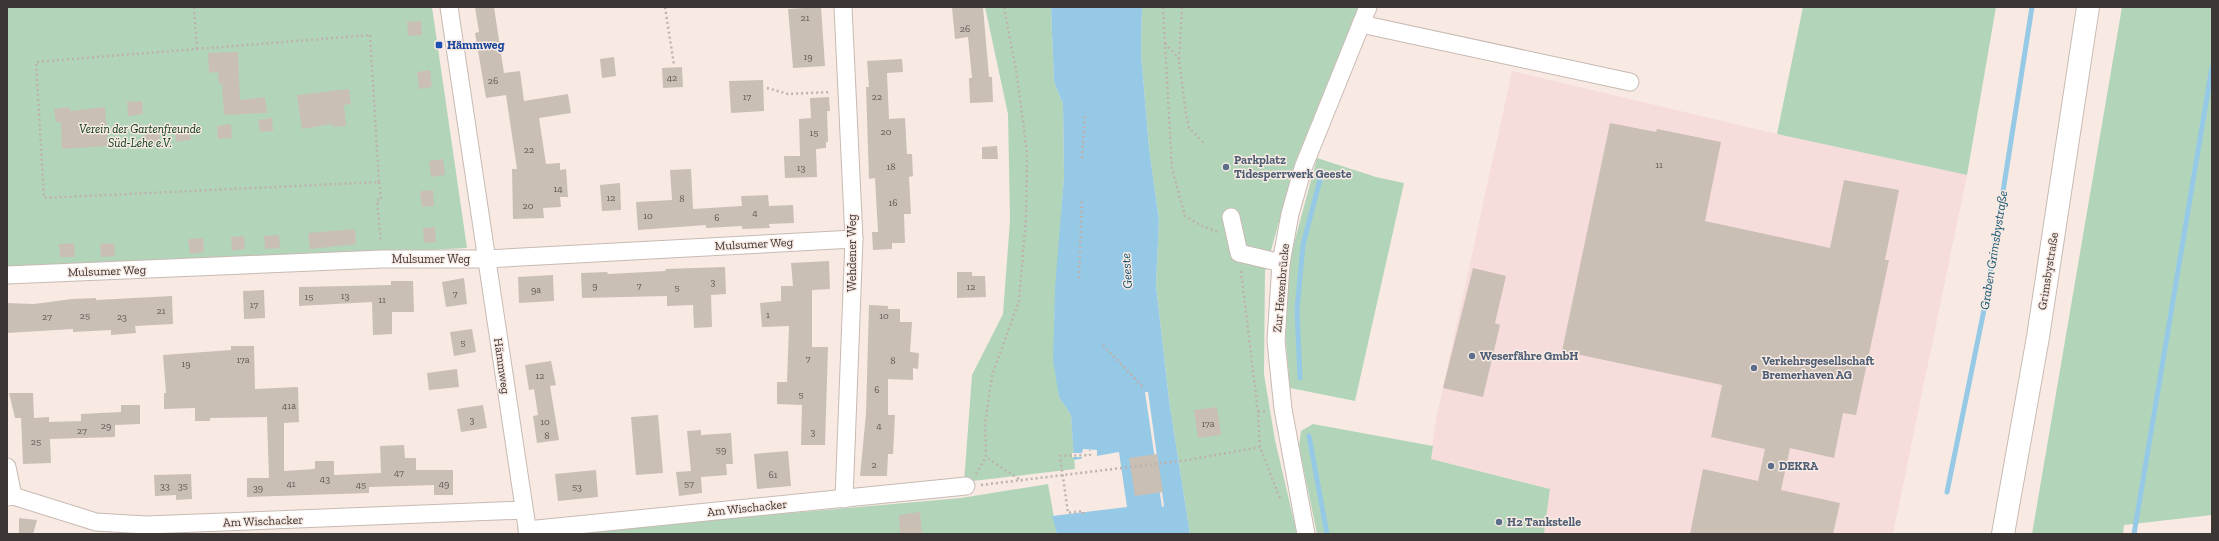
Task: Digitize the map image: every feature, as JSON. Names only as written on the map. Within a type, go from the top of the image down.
[{"type":"highway","name":"Grimsbystraße","points":[[2003,534],[2038,337],[2088,7]]},
{"type":"street","name":"Hämmweg","points":[[449,7],[528,532]]},
{"type":"street","name":"Wehdener Weg","points":[[843,7],[854,239],[844,499]]},
{"type":"street","name":"Zur Hexenbrücke","points":[[1306,534],[1283,409],[1277,348],[1281,263],[1290,214],[1303,168],[1368,7]]},
{"type":"street","points":[[1361,24],[1630,82]]},
{"type":"street","points":[[1231,217],[1237,246],[1281,263]]},
{"type":"street","name":"Mulsumer Weg","points":[[7,275],[382,260],[486,259],[854,239]]},
{"type":"street","points":[[7,467],[10,497]]},
{"type":"street","name":"Am Wischacker","points":[[528,532],[966,486]]},
{"type":"street","name":"Am Wischacker","points":[[10,497],[96,522],[146,525],[524,510]]},
{"type":"path","points":[[194,7],[197,50]]},
{"type":"path","points":[[665,7],[674,65]]},
{"type":"path","points":[[1004,7],[1018,76],[1027,153],[1026,218],[1019,301],[992,375],[985,430],[986,457],[1022,481]]},
{"type":"path","points":[[1163,7],[1172,169],[1185,216],[1237,246],[1258,412],[1260,447],[1280,495]]},
{"type":"path","points":[[1182,7],[1179,59],[1190,128],[1204,143]]},
{"type":"path","points":[[379,182],[44,198],[36,62],[370,35],[381,200],[377,200],[382,260]]},
{"type":"path","points":[[1164,42],[1179,59]]},
{"type":"path","points":[[767,88],[788,94],[831,92],[831,96]]},
{"type":"path","points":[[1082,158],[1085,116]]},
{"type":"path","points":[[1079,278],[1082,198]]},
{"type":"path","points":[[1103,345],[1143,387]]},
{"type":"path","points":[[966,486],[1022,481],[1188,460],[1260,447]]},
{"type":"path","points":[[1083,514],[1083,511],[1068,513],[1060,456],[1090,455],[1090,450]]},
{"type":"shaded area","points":[[1512,71],[1777,134],[1967,175],[1893,534],[1544,534],[1550,489],[1430,459],[1436,419]]},
{"type":"green space","name":"Verein der Gartenfreunde Süd-Lehe e.V.","points":[[7,7],[432,7],[467,248],[7,272]]},
{"type":"green space","points":[[985,7],[1051,7],[1054,82],[1063,104],[1064,176],[1054,320],[1059,397],[1071,415],[1075,469],[964,482],[972,375],[1003,314],[1010,220],[1008,114]]},
{"type":"green space","points":[[1142,7],[1359,7],[1296,160],[1265,272],[1264,374],[1275,440],[1297,534],[1190,534],[1169,400],[1156,285],[1159,220],[1149,148],[1141,53]]},
{"type":"green space","points":[[1803,7],[1996,7],[1967,175],[1777,134]]},
{"type":"green space","points":[[2122,7],[2212,7],[2212,515],[2124,525],[2123,534],[2032,534]]},
{"type":"green space","points":[[1317,158],[1376,177],[1404,183],[1355,401],[1290,388],[1285,331],[1288,266]]},
{"type":"green space","points":[[1313,424],[1433,446],[1431,459],[1550,489],[1544,534],[1317,534],[1299,446],[1301,431]]},
{"type":"green space","points":[[1048,484],[1057,534],[553,534],[961,498]]},
{"type":"water","name":"Geeste","points":[[1051,7],[1142,7],[1141,53],[1149,148],[1159,220],[1156,285],[1169,400],[1190,534],[1057,534],[1052,516],[1127,507],[1119,452],[1074,460],[1071,415],[1059,397],[1053,360],[1055,288],[1064,176],[1063,104],[1054,82]],"holes":[[[1145,392],[1148,392],[1164,506],[1162,507]]]},
{"type":"pier","points":[[1083,449],[1097,450],[1097,458],[1086,460],[1082,459],[1082,457],[1072,457],[1072,453],[1082,453]]},
{"type":"building","points":[[475,7],[494,7],[504,73],[520,71],[524,101],[568,94],[571,113],[539,118],[546,164],[560,163],[560,170],[566,169],[568,197],[560,197],[561,207],[543,208],[544,218],[513,219],[512,169],[517,169],[506,95],[486,98],[475,33],[479,32]]},
{"type":"building","points":[[821,7],[825,66],[793,68],[788,9]]},
{"type":"building","points":[[952,7],[983,7],[989,77],[992,77],[993,102],[970,103],[969,78],[972,78],[968,37],[955,39]]},
{"type":"building","points":[[421,21],[422,35],[408,36],[407,22]]},
{"type":"building","points":[[238,52],[240,100],[265,97],[267,113],[224,115],[222,83],[219,84],[218,72],[209,73],[208,53]]},
{"type":"building","points":[[614,57],[616,76],[602,78],[600,59]]},
{"type":"building","points":[[902,59],[903,72],[887,73],[889,119],[905,118],[907,154],[912,154],[913,176],[909,177],[911,214],[904,214],[905,243],[892,243],[892,249],[873,250],[872,232],[878,232],[875,178],[869,179],[866,87],[869,87],[867,61]]},
{"type":"building","points":[[682,67],[683,87],[663,88],[662,68]]},
{"type":"building","points":[[430,70],[432,87],[419,89],[417,72]]},
{"type":"building","points":[[763,80],[764,111],[731,113],[729,81]]},
{"type":"building","points":[[349,89],[351,104],[344,105],[346,126],[333,127],[332,124],[302,129],[297,95]]},
{"type":"building","points":[[829,97],[830,111],[827,111],[828,142],[826,142],[826,148],[816,149],[817,177],[785,178],[784,156],[800,156],[799,119],[811,118],[810,98]]},
{"type":"building","points":[[142,101],[143,114],[128,116],[127,102]]},
{"type":"building","points":[[70,107],[70,111],[105,107],[108,146],[62,149],[61,122],[56,122],[54,109]]},
{"type":"building","points":[[272,118],[273,131],[260,132],[258,120]]},
{"type":"building","name":"Verkehrsgesellschaft Bremerhaven AG","points":[[1610,123],[1656,132],[1657,129],[1721,142],[1705,221],[1830,248],[1844,180],[1899,190],[1885,260],[1889,260],[1856,415],[1843,413],[1834,458],[1790,448],[1781,490],[1840,503],[1833,534],[1690,534],[1703,469],[1758,481],[1765,449],[1711,437],[1722,385],[1562,351]]},
{"type":"building","points":[[231,124],[232,138],[218,139],[217,126]]},
{"type":"building","points":[[190,126],[191,140],[176,142],[175,128]]},
{"type":"building","points":[[159,128],[160,142],[146,143],[144,130]]},
{"type":"building","points":[[997,146],[998,159],[982,159],[982,147]]},
{"type":"building","points":[[443,159],[445,175],[431,177],[429,161]]},
{"type":"building","points":[[691,169],[693,209],[742,206],[741,196],[768,195],[769,206],[793,205],[794,223],[769,224],[770,228],[742,229],[742,226],[706,228],[706,225],[638,230],[636,202],[672,200],[670,170]]},
{"type":"building","points":[[620,183],[621,210],[602,211],[600,185]]},
{"type":"building","points":[[433,190],[434,206],[422,207],[420,191]]},
{"type":"building","points":[[435,227],[436,242],[424,243],[423,228]]},
{"type":"building","points":[[355,229],[356,244],[310,249],[308,233]]},
{"type":"building","points":[[279,235],[280,248],[265,249],[264,236]]},
{"type":"building","points":[[244,236],[245,249],[232,251],[231,237]]},
{"type":"building","points":[[203,238],[204,252],[190,254],[188,239]]},
{"type":"building","points":[[74,243],[75,257],[60,257],[59,244]]},
{"type":"building","points":[[114,243],[115,256],[101,257],[100,244]]},
{"type":"building","points":[[829,261],[830,289],[812,290],[812,347],[828,347],[825,445],[801,445],[802,405],[777,404],[777,382],[787,382],[789,326],[762,327],[760,303],[781,301],[781,286],[793,286],[791,263]]},
{"type":"building","points":[[725,267],[726,294],[711,295],[712,327],[694,328],[693,305],[667,306],[667,296],[582,298],[581,273],[607,272],[608,274],[666,271],[665,269]]},
{"type":"building","name":"Weserfähre GmbH","points":[[1473,268],[1506,276],[1495,323],[1500,325],[1483,397],[1443,388]]},
{"type":"building","points":[[957,272],[972,272],[972,276],[985,276],[986,297],[957,298]]},
{"type":"building","points":[[553,275],[554,301],[519,303],[518,277]]},
{"type":"building","points":[[464,278],[467,304],[446,307],[442,282]]},
{"type":"building","points":[[391,281],[413,281],[414,312],[392,312],[392,334],[373,335],[372,302],[299,306],[299,287],[391,285]]},
{"type":"building","points":[[264,290],[265,318],[244,319],[243,291]]},
{"type":"building","points":[[172,296],[173,324],[135,326],[136,333],[111,335],[111,330],[73,332],[73,329],[7,333],[7,303],[34,304],[72,299],[96,298],[96,300]]},
{"type":"building","points":[[869,305],[888,306],[888,309],[900,309],[900,322],[912,322],[910,352],[919,353],[918,369],[913,368],[913,380],[888,379],[888,415],[895,415],[893,454],[888,454],[887,476],[860,476],[866,414]]},
{"type":"building","points":[[472,329],[476,352],[454,356],[450,332]]},
{"type":"building","points":[[231,346],[254,346],[255,389],[298,387],[299,422],[284,423],[284,471],[315,469],[315,461],[334,461],[334,475],[381,473],[380,446],[404,445],[405,458],[416,458],[416,470],[453,470],[453,495],[434,495],[434,485],[369,487],[369,493],[247,497],[247,478],[269,478],[267,417],[210,418],[210,421],[195,421],[195,408],[164,409],[164,393],[166,393],[163,355],[231,350]]},
{"type":"building","points":[[551,361],[556,385],[550,386],[559,440],[537,443],[533,416],[538,415],[534,389],[529,390],[525,365]]},
{"type":"building","points":[[457,369],[459,387],[429,390],[427,373]]},
{"type":"building","points":[[9,393],[33,393],[34,418],[49,417],[49,422],[81,421],[81,414],[121,412],[121,405],[140,405],[140,424],[115,425],[115,437],[50,439],[51,463],[23,464],[21,418],[15,418]]},
{"type":"building","points":[[483,405],[487,428],[461,432],[457,409]]},
{"type":"building","points":[[1217,407],[1221,435],[1198,438],[1194,410]]},
{"type":"building","points":[[658,415],[663,473],[636,475],[631,417]]},
{"type":"building","points":[[701,430],[701,435],[731,433],[733,464],[726,464],[727,475],[701,477],[702,493],[679,496],[676,472],[691,471],[687,431]]},
{"type":"building","points":[[788,451],[791,486],[757,489],[754,454]]},
{"type":"building","points":[[1157,454],[1163,492],[1135,496],[1129,458]]},
{"type":"building","points":[[596,470],[598,497],[558,501],[555,474]]},
{"type":"building","points":[[191,474],[192,499],[176,500],[176,495],[155,496],[154,475]]},
{"type":"building","points":[[920,512],[922,533],[900,534],[899,515]]},
{"type":"building","points":[[19,518],[37,520],[33,534],[19,534]]},
{"type":"waterway","name":"Graben Grimsbystraße","points":[[1947,492],[1986,300],[2032,7]]},
{"type":"waterway","points":[[2134,534],[2212,67]]},
{"type":"waterway","points":[[1300,378],[1297,310],[1303,245],[1322,172]]},
{"type":"waterway","points":[[1309,436],[1327,534]]},
{"type":"place","name":"Hämmweg","points":[[439,45]]},
{"type":"place","name":"Parkplatz Tidesperrwerk Geeste","points":[[1226,167]]},
{"type":"place","name":"Weserfähre GmbH","points":[[1472,356]]},
{"type":"place","name":"Verkehrsgesellschaft Bremerhaven AG","points":[[1754,368]]},
{"type":"place","name":"DEKRA","points":[[1771,466]]},
{"type":"place","name":"H2 Tankstelle","points":[[1499,522]]}]
